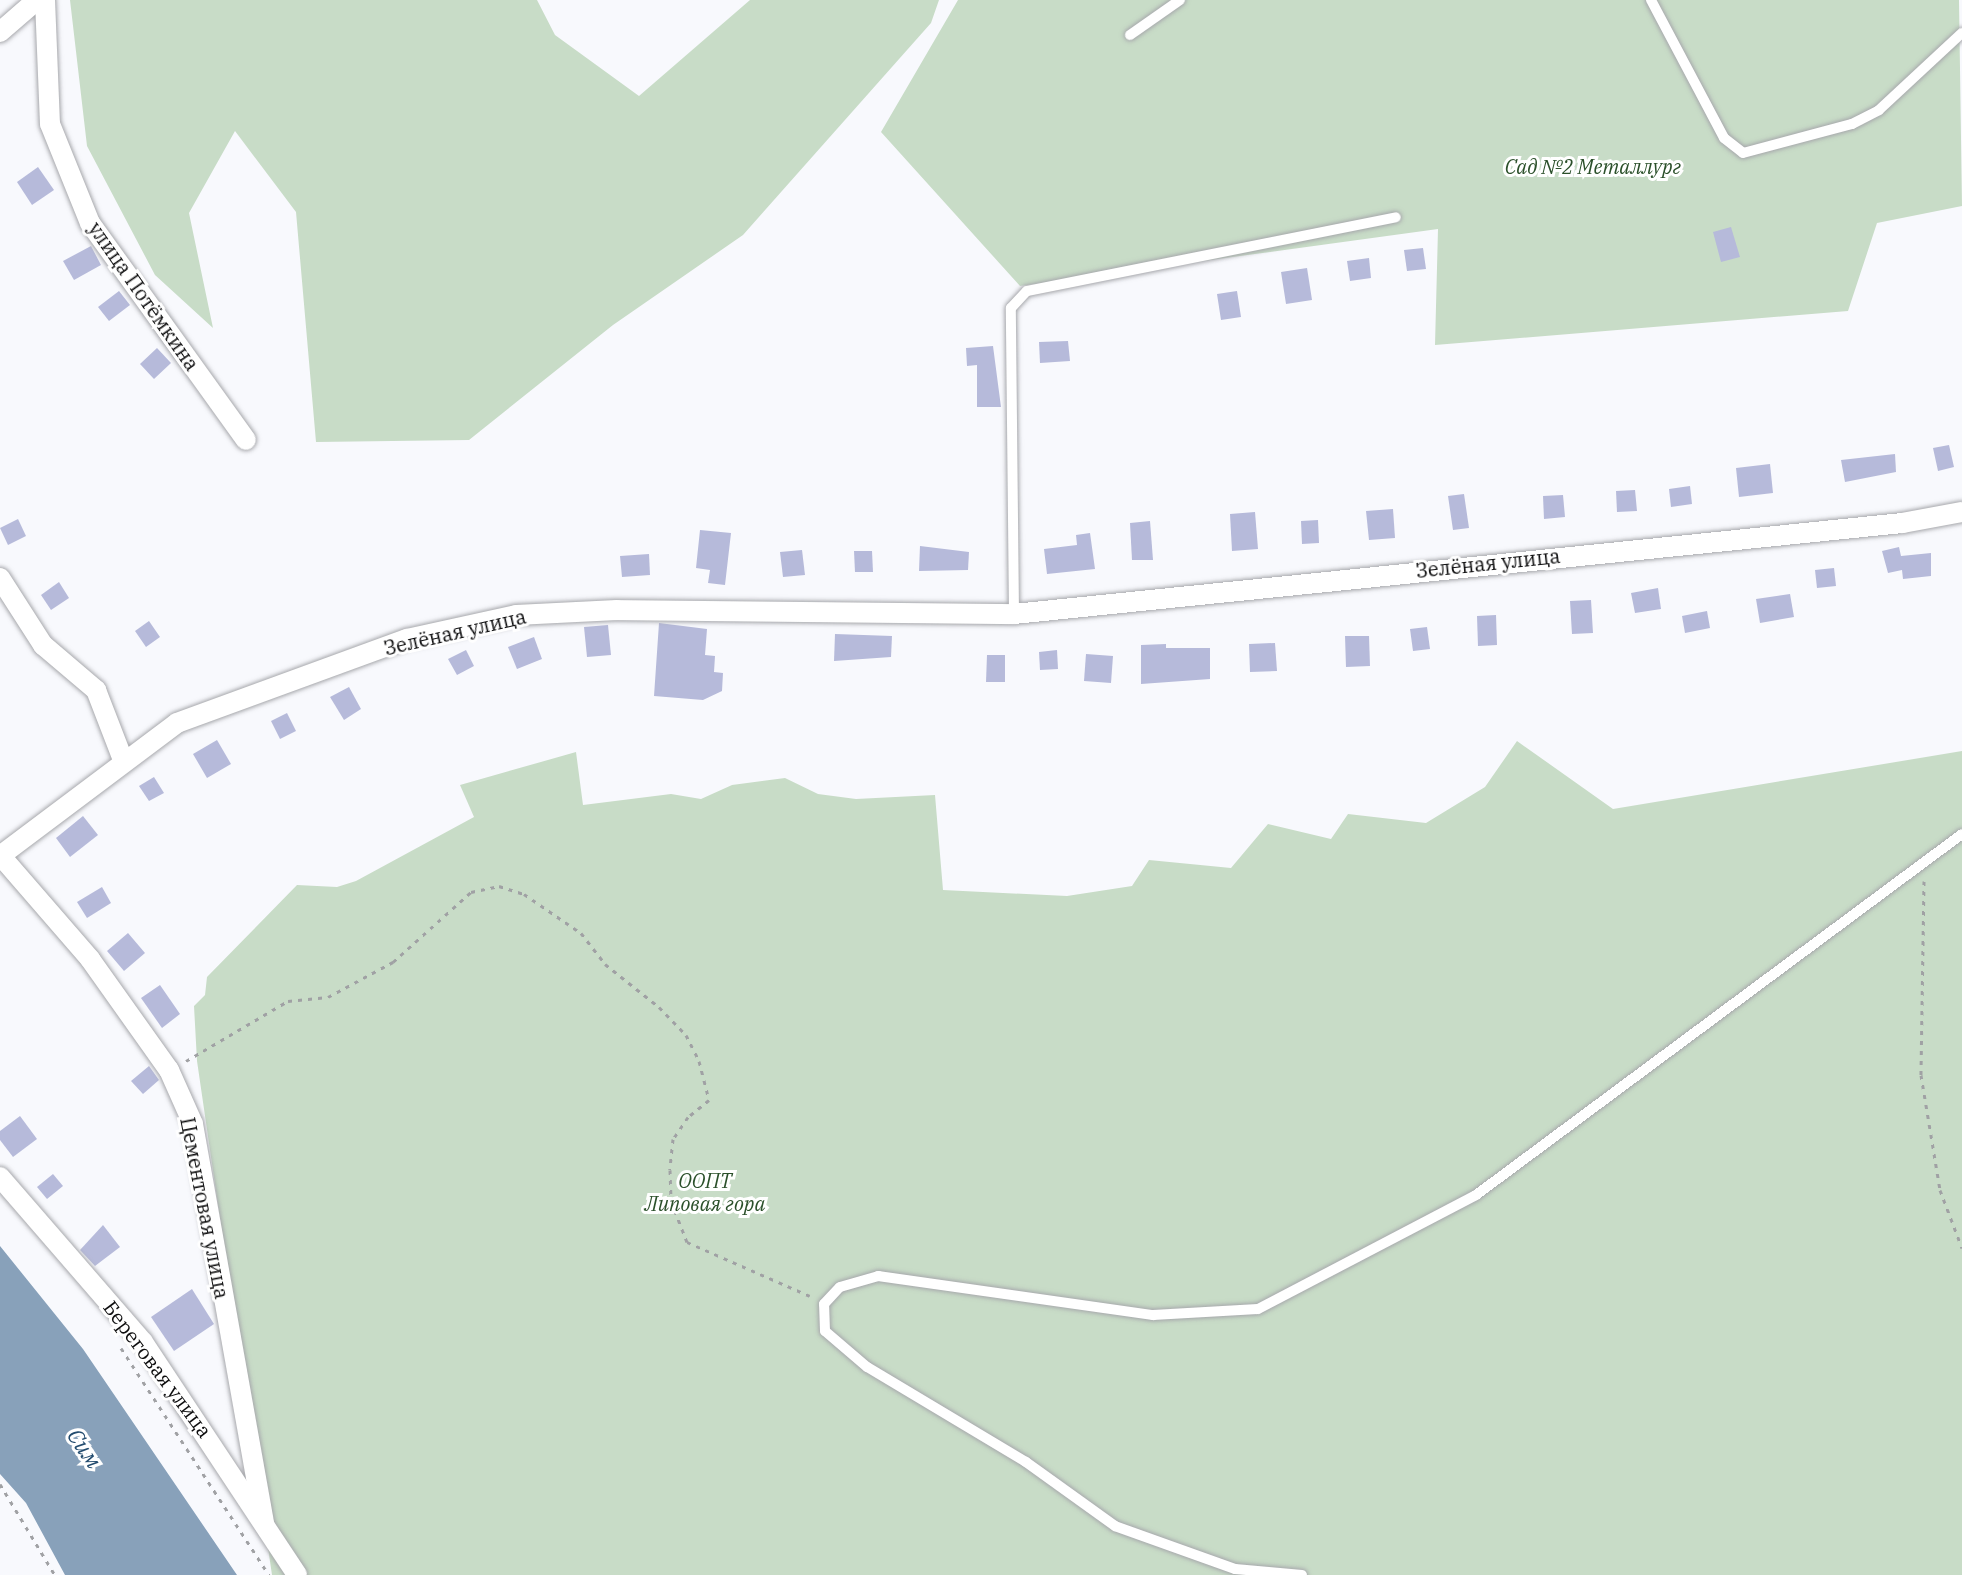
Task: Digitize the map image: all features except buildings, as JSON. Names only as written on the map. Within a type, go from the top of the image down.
[{"type":"street","points":[[0,32],[37,0]]},
{"type":"street","name":"улица Потёмкина","points":[[45,0],[50,124],[90,223],[246,440]]},
{"type":"street","name":"Зелёная улица","points":[[0,855],[123,760],[177,723],[407,639],[516,615],[617,610],[1014,614],[1902,523],[1962,512]]},
{"type":"street","points":[[0,578],[43,645],[96,690],[123,760]]},
{"type":"street","name":"Цементовая улица","points":[[0,855],[90,959],[169,1070],[193,1124],[264,1524]]},
{"type":"street","name":"Береговая улица","points":[[0,1177],[143,1342],[297,1575]]},
{"type":"lane","points":[[1130,35],[1180,0]]},
{"type":"lane","points":[[1651,0],[1724,138],[1743,153],[1852,124],[1879,110],[1962,33]]},
{"type":"lane","points":[[1014,614],[1011,308],[1027,291],[1396,217]]},
{"type":"lane","points":[[1302,1575],[1235,1569],[1115,1526],[1026,1462],[867,1367],[825,1331],[824,1304],[840,1287],[878,1276],[1153,1315],[1258,1309],[1476,1195],[1924,866],[1962,834]]},
{"type":"path","points":[[1924,866],[1921,1075],[1940,1190],[1962,1248]]},
{"type":"path","points":[[169,1070],[288,1001],[328,997],[393,962],[471,892],[499,886],[524,894],[581,933],[605,964],[659,1007],[686,1035],[699,1061],[709,1100],[688,1117],[673,1139],[670,1170],[671,1201],[687,1242],[824,1304]]},
{"type":"path","points":[[117,1341],[167,1425],[269,1575]]},
{"type":"path","points":[[0,1484],[55,1575]]},
{"type":"green space","points":[[70,0],[537,0],[555,35],[639,96],[750,0],[939,0],[931,23],[743,235],[613,325],[469,440],[316,442],[296,212],[235,131],[189,213],[213,328],[155,275],[87,146]]},
{"type":"green space","name":"Сад №2 Металлург","points":[[958,0],[1959,0],[1962,206],[1877,223],[1848,311],[1435,345],[1438,229],[1020,286],[881,132]]},
{"type":"green space","name":"ООПТ Липовая гора","points":[[1517,741],[1613,809],[1962,751],[1962,1575],[272,1575],[197,1061],[194,1006],[205,995],[207,977],[297,885],[337,887],[356,881],[474,817],[460,785],[576,752],[583,805],[671,794],[701,799],[732,785],[785,778],[818,794],[856,799],[935,795],[943,890],[1067,896],[1132,886],[1149,860],[1231,868],[1268,824],[1331,839],[1348,814],[1426,823],[1485,787]]},
{"type":"water","name":"Сим","points":[[0,1246],[83,1349],[237,1575],[65,1575],[26,1503],[0,1474]]}]
